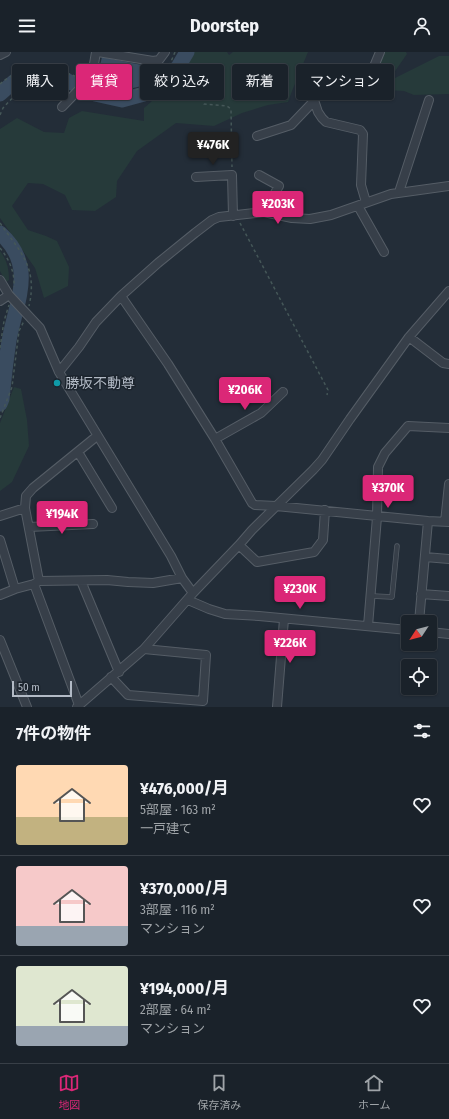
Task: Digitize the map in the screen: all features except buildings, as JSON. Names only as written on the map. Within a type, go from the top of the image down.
[{"type":"street","points":[[0,55],[6,52]]},
{"type":"street","points":[[94,64],[97,52],[153,61],[159,60],[165,52]]},
{"type":"street","points":[[366,202],[362,184],[363,134],[360,130],[326,122],[318,112],[313,97],[319,76],[324,75],[364,82],[368,81],[380,52]]},
{"type":"street","points":[[62,107],[74,94]]},
{"type":"street","points":[[399,192],[429,100]]},
{"type":"street","points":[[257,136],[291,125],[314,101]]},
{"type":"street","points":[[196,177],[232,175],[235,216]]},
{"type":"street","points":[[259,175],[278,186],[264,212]]},
{"type":"street","points":[[59,372],[79,347],[96,322],[121,296],[158,263],[212,220],[219,217],[264,212],[292,218],[310,219],[331,215],[399,192],[449,186]]},
{"type":"street","points":[[358,206],[384,252]]},
{"type":"street","points":[[0,280],[11,297],[40,328],[59,372],[171,556],[182,578],[193,592]]},
{"type":"street","points":[[97,436],[26,496],[25,508],[29,527],[36,583],[78,706],[144,650],[188,600],[193,592],[322,460],[409,337],[449,291]]},
{"type":"street","points":[[121,296],[168,364],[255,506],[325,510],[447,522],[449,484]]},
{"type":"street","points":[[0,301],[11,297]]},
{"type":"street","points":[[409,337],[442,363],[449,364]]},
{"type":"street","points":[[215,439],[261,413],[283,392]]},
{"type":"street","points":[[368,626],[372,596],[378,516],[378,467],[385,453],[408,426],[449,428]]},
{"type":"street","points":[[78,452],[112,508]]},
{"type":"street","points":[[0,516],[25,508]]},
{"type":"street","points":[[239,545],[257,562],[314,552],[323,540],[325,510]]},
{"type":"street","points":[[420,615],[428,521]]},
{"type":"street","points":[[29,527],[93,524]]},
{"type":"street","points":[[0,540],[15,589]]},
{"type":"street","points":[[425,557],[449,559]]},
{"type":"street","points":[[0,595],[36,583],[81,580],[153,582],[182,578]]},
{"type":"street","points":[[81,580],[119,672]]},
{"type":"street","points":[[421,594],[449,596]]},
{"type":"street","points":[[188,600],[209,610],[225,614],[401,629]]},
{"type":"street","points":[[277,707],[284,619]]},
{"type":"street","points":[[437,633],[449,634]]},
{"type":"street","points":[[0,640],[27,707]]},
{"type":"street","points":[[111,677],[128,695],[203,701],[206,655],[144,650]]},
{"type":"lane","points":[[372,596],[392,597],[397,546]]},
{"type":"path","points":[[132,91],[142,88],[158,77],[170,64],[175,52]]},
{"type":"path","points":[[0,84],[17,73],[28,69],[44,67],[76,77]]},
{"type":"path","points":[[0,115],[3,108],[16,94],[35,88],[54,87],[74,94]]},
{"type":"path","points":[[203,100],[204,104],[228,106],[231,109],[232,175]]},
{"type":"path","points":[[235,216],[328,390],[327,396]]},
{"type":"path","points":[[0,223],[29,266],[31,285],[30,304],[19,331],[12,387],[0,418]]},
{"type":"path","points":[[0,248],[7,256],[12,268],[14,283],[6,312],[0,348]]},
{"type":"green space","points":[[193,52],[227,52],[229,55],[233,52],[308,52],[303,64],[296,64],[296,81],[288,102],[268,105],[242,113],[214,126],[176,123],[137,151],[117,181],[116,197],[95,211],[72,210],[65,195],[43,184],[28,183],[12,206],[28,230],[57,241],[69,267],[68,286],[44,298],[35,268],[0,218],[0,129],[17,118],[44,132],[64,133],[69,118],[82,111],[144,121],[144,108],[153,100],[224,100],[224,64],[185,64]]},
{"type":"green space","points":[[383,52],[406,52],[407,54],[394,73],[394,64],[378,64]]},
{"type":"green space","points":[[439,56],[449,56],[449,94],[414,95],[404,91],[394,90],[395,78]]},
{"type":"green space","points":[[0,251],[8,268],[9,280],[6,282],[0,271]]},
{"type":"green space","points":[[14,387],[21,389],[27,420],[29,446],[12,482],[0,491],[0,423]]},
{"type":"water","points":[[102,57],[140,65],[140,86],[132,88],[132,64],[100,64]]},
{"type":"waterway","points":[[0,94],[17,79],[33,73],[47,71],[95,94],[122,100],[144,94],[160,83],[178,67],[187,52]]},
{"type":"waterway","points":[[0,233],[11,245],[18,258],[21,271],[19,298],[9,341],[2,399],[0,404]]},
{"type":"place","name":"勝坂不動尊","points":[[57,383]]}]
